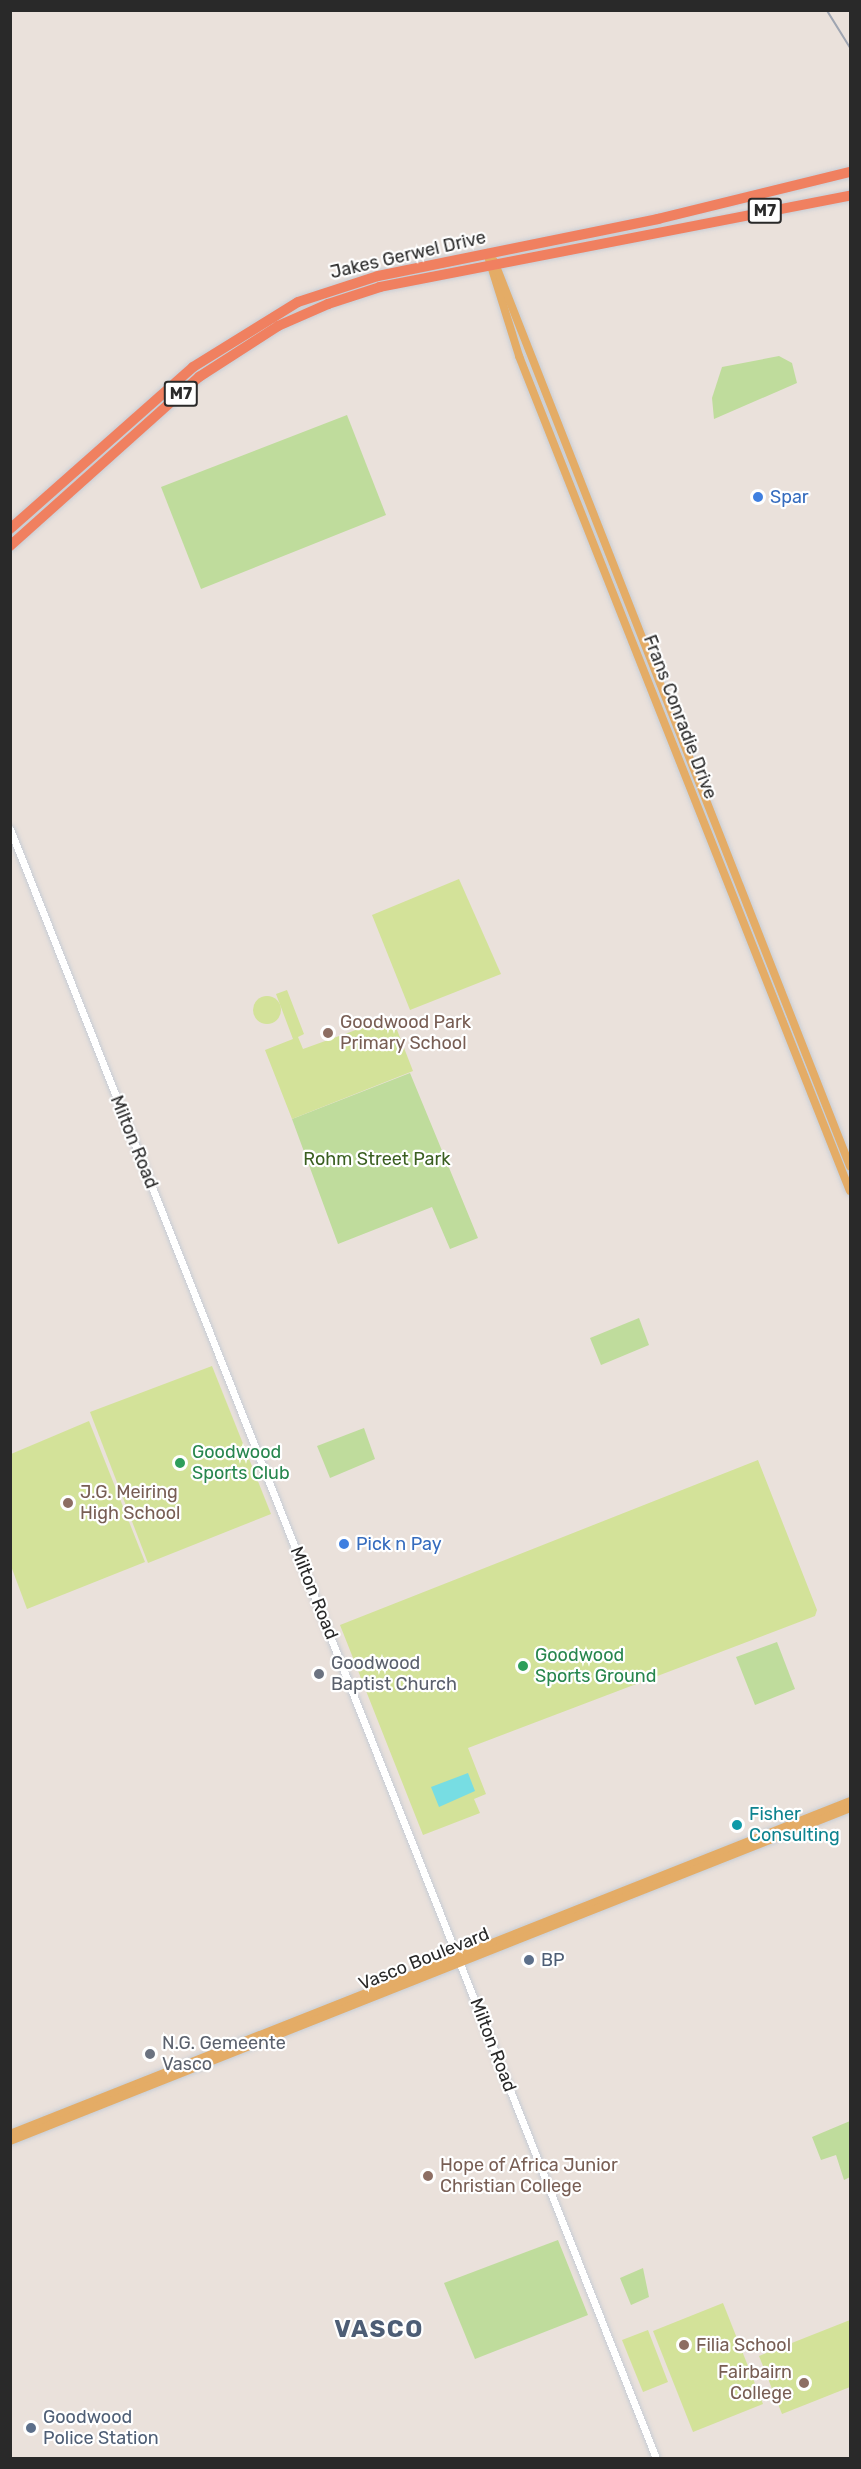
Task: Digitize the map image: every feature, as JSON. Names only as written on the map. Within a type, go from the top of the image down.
[{"type":"highway","name":"Jakes Gerwel Drive","points":[[10,529],[192,367],[245,330],[326,290],[850,172]]},
{"type":"highway","name":"Jakes Gerwel Drive","points":[[10,546],[200,377],[251,342],[357,295],[491,265],[850,196]]},
{"type":"main road","name":"Frans Conradie Drive","points":[[488,253],[850,1191]]},
{"type":"main road","name":"Frans Conradie Drive","points":[[491,265],[850,1166]]},
{"type":"main road","name":"Vasco Boulevard","points":[[10,2142],[850,1801]]},
{"type":"main road","name":"Vasco Boulevard","points":[[10,2134],[850,1808]]},
{"type":"street","name":"Milton Road","points":[[10,829],[656,2458]]},
{"type":"green space","points":[[779,356],[792,363],[797,383],[714,419],[712,398],[722,367]]},
{"type":"green space","points":[[347,415],[386,515],[201,589],[161,487]]},
{"type":"green space","points":[[459,879],[501,974],[410,1010],[372,915]]},
{"type":"green space","points":[[287,990],[304,1034],[298,1037],[303,1049],[392,1017],[413,1071],[292,1119],[265,1050],[293,1039],[276,994]]},
{"type":"green space","points":[[267,996],[277,1000],[281,1010],[277,1020],[267,1024],[257,1020],[253,1010],[257,1000]]},
{"type":"green space","name":"Rohm Street Park","points":[[410,1073],[478,1238],[450,1249],[432,1207],[338,1244],[292,1119]]},
{"type":"green space","points":[[639,1318],[649,1345],[601,1365],[590,1338]]},
{"type":"green space","name":"Goodwood Sports Club","points":[[212,1366],[271,1514],[148,1563],[90,1412]]},
{"type":"green space","name":"J.G. Meiring High School","points":[[89,1421],[145,1562],[27,1609],[11,1566],[11,1454]]},
{"type":"green space","points":[[364,1428],[375,1459],[330,1478],[317,1446]]},
{"type":"green space","name":"Goodwood Sports Ground","points":[[758,1460],[817,1610],[815,1616],[468,1748],[486,1794],[474,1799],[480,1813],[423,1835],[340,1625]]},
{"type":"green space","points":[[777,1642],[795,1689],[755,1705],[736,1657]]},
{"type":"green space","points":[[850,2121],[850,2177],[844,2180],[836,2155],[821,2160],[812,2137]]},
{"type":"green space","points":[[558,2240],[588,2315],[475,2359],[444,2283]]},
{"type":"green space","points":[[643,2268],[649,2297],[631,2305],[620,2278]]},
{"type":"green space","points":[[723,2303],[763,2404],[693,2432],[653,2331]]},
{"type":"green space","points":[[850,2320],[850,2387],[782,2414],[759,2356]]},
{"type":"green space","points":[[648,2330],[668,2382],[643,2392],[622,2340]]},
{"type":"water","points":[[468,1773],[475,1791],[439,1807],[431,1787]]},
{"type":"railway","points":[[827,10],[850,47]]},
{"type":"place","name":"Spar","points":[[758,497]]},
{"type":"place","name":"Goodwood Park Primary School","points":[[328,1033]]},
{"type":"place","name":"Goodwood Sports Club","points":[[180,1463]]},
{"type":"place","name":"J.G. Meiring High School","points":[[68,1503]]},
{"type":"place","name":"Pick n Pay","points":[[344,1544]]},
{"type":"place","name":"Goodwood Sports Ground","points":[[523,1666]]},
{"type":"place","name":"Goodwood Baptist Church","points":[[319,1674]]},
{"type":"place","name":"Fisher Consulting","points":[[737,1825]]},
{"type":"place","name":"BP","points":[[529,1960]]},
{"type":"place","name":"N.G. Gemeente Vasco","points":[[150,2054]]},
{"type":"place","name":"Hope of Africa Junior Christian College","points":[[428,2176]]},
{"type":"place","name":"Filia School","points":[[684,2345]]},
{"type":"place","name":"Fairbairn College","points":[[804,2383]]},
{"type":"place","name":"Goodwood Police Station","points":[[31,2428]]},
{"type":"district","name":"VASCO","points":[[379,2330]]}]
